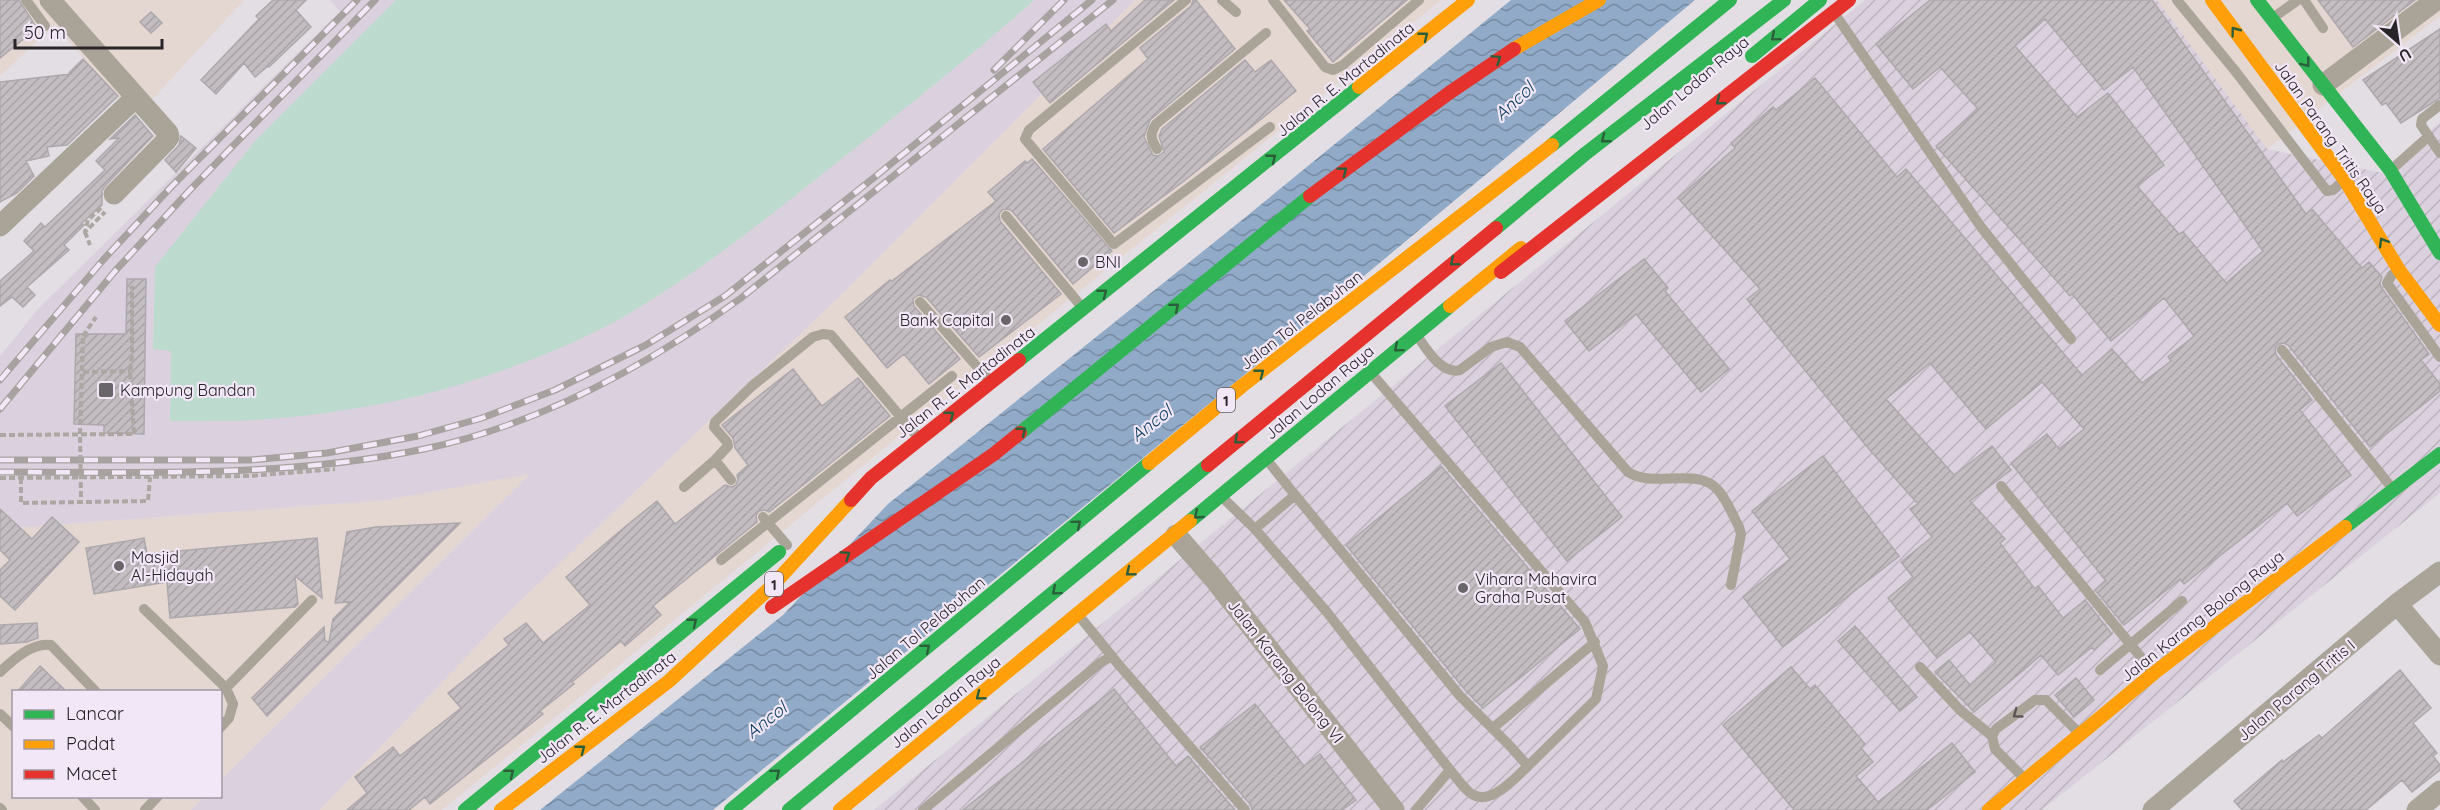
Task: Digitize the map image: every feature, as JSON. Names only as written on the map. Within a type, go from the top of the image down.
[{"type":"main road","name":"Jalan R. E. Martadinata","points":[[501,810],[669,681],[773,585],[871,478],[1083,308],[1234,171],[1468,0]]},
{"type":"main road","points":[[669,681],[798,588],[994,454],[1308,197],[1440,100],[1501,56],[1599,0]]},
{"type":"main road","name":"Jalan Tol Pelabuhan","points":[[731,810],[1242,387],[1556,142],[1730,0]]},
{"type":"main road","name":"1","points":[[789,810],[1585,154],[1784,0]]},
{"type":"main road","name":"Jalan Lodan Raya","points":[[1739,68],[1820,0]]},
{"type":"main road","points":[[1444,312],[1501,272],[1849,0]]},
{"type":"main road","name":"Jalan Parang Tritis Raya","points":[[2212,0],[2345,180],[2399,270],[2440,325]]},
{"type":"main road","name":"Jalan Parang Tritis Raya","points":[[2258,0],[2390,170],[2440,253]]},
{"type":"main road","name":"Jalan Lodan Raya","points":[[840,810],[1721,83]]},
{"type":"main road","name":"Jalan Karang Bolong Raya","points":[[1989,810],[2154,673],[2440,454]]},
{"type":"main road","points":[[465,810],[871,478]]},
{"type":"street","points":[[50,0],[164,128],[169,137],[111,201]]},
{"type":"street","points":[[2324,85],[2436,0]]},
{"type":"street","points":[[0,226],[136,97]]},
{"type":"street","name":"Jalan Karang Bolong VI","points":[[1176,535],[1215,580],[1389,808]]},
{"type":"street","name":"Jalan Parang Tritis I","points":[[2153,810],[2397,604],[2440,572]]},
{"type":"street","points":[[2397,604],[2440,655]]},
{"type":"street","points":[[2417,810],[2440,791]]},
{"type":"lane","points":[[26,0],[45,26]]},
{"type":"lane","points":[[1186,0],[1029,130],[1025,139],[1114,244],[1188,184],[1234,171],[1270,127]]},
{"type":"lane","points":[[1222,0],[1236,12]]},
{"type":"lane","points":[[1273,0],[1325,67],[1333,70],[1343,65],[1419,0]]},
{"type":"lane","points":[[1827,0],[1981,227],[2071,339]]},
{"type":"lane","points":[[2177,0],[2327,190],[2333,190],[2345,180]]},
{"type":"lane","points":[[2271,19],[2298,0]]},
{"type":"lane","points":[[2304,0],[2323,28]]},
{"type":"lane","points":[[1157,149],[1150,133],[1156,124],[1266,33]]},
{"type":"lane","points":[[2236,72],[2255,58]]},
{"type":"lane","points":[[2440,105],[2422,119],[2421,125],[2440,153]]},
{"type":"lane","points":[[2390,170],[2429,136]]},
{"type":"lane","points":[[1006,216],[1083,308]]},
{"type":"lane","points":[[2399,270],[2387,283],[2440,357]]},
{"type":"lane","points":[[920,302],[991,383]]},
{"type":"lane","points":[[684,487],[716,460],[728,446],[714,428],[715,422],[752,386],[813,337],[823,334],[831,335],[919,439]]},
{"type":"lane","points":[[1415,334],[1432,356],[1448,370],[1454,372],[1491,347],[1507,342],[1520,347],[1628,472],[1649,480],[1702,479],[1718,490],[1741,534],[1733,564],[1731,585]]},
{"type":"lane","points":[[2282,350],[2394,490]]},
{"type":"lane","points":[[1221,496],[1255,529],[1326,611],[1471,794],[1484,797],[1497,794],[1596,699],[1603,666],[1585,622],[1369,372]]},
{"type":"lane","points":[[721,560],[766,520],[902,417],[952,376]]},
{"type":"lane","points":[[1266,459],[1460,696],[1528,766]]},
{"type":"lane","points":[[716,460],[731,480]]},
{"type":"lane","points":[[2001,486],[2154,673]]},
{"type":"lane","points":[[1255,529],[1295,495]]},
{"type":"lane","points":[[766,520],[797,537]]},
{"type":"lane","points":[[226,688],[312,600]]},
{"type":"lane","points":[[2100,670],[2182,601]]},
{"type":"lane","points":[[144,609],[226,688],[233,704],[229,718],[222,726]]},
{"type":"lane","points":[[1078,615],[1245,810]]},
{"type":"lane","points":[[1492,728],[1595,642]]},
{"type":"lane","points":[[2,666],[37,645],[51,645],[94,690]]},
{"type":"lane","points":[[923,810],[1100,663],[1112,656]]},
{"type":"lane","points":[[1920,667],[1960,710],[1992,736],[1995,749],[2025,779]]},
{"type":"lane","points":[[1992,736],[1996,729],[2035,700],[2046,700],[2079,734]]},
{"type":"lane","points":[[0,714],[12,726]]},
{"type":"lane","points":[[1416,810],[1450,770]]},
{"type":"lane","points":[[84,798],[95,810]]},
{"type":"lane","points":[[145,810],[156,798]]},
{"type":"path","points":[[90,245],[85,232],[88,220],[111,201]]},
{"type":"path","points":[[85,232],[111,201]]},
{"type":"path","points":[[0,435],[134,434],[130,371],[132,286]]},
{"type":"path","points":[[81,499],[80,433],[83,336],[96,317]]},
{"type":"path","points":[[83,372],[130,371]]},
{"type":"path","points":[[0,478],[250,476],[335,469]]},
{"type":"path","points":[[21,478],[21,503],[81,499],[148,501],[150,477]]},
{"type":"shaded area","points":[[0,0],[244,0],[135,118],[55,25],[0,76]]},
{"type":"shaded area","points":[[330,0],[1135,0],[845,291],[513,608],[320,810],[191,810],[203,798],[222,798],[222,779],[530,474],[386,500],[0,529],[0,356],[38,309],[340,11]]},
{"type":"shaded area","points":[[1135,0],[1441,0],[861,467],[442,810],[320,810],[513,608],[845,291]]},
{"type":"shaded area","points":[[1865,0],[2157,0],[2267,149],[2383,173],[2440,122],[2440,493],[2042,810],[874,810]]},
{"type":"shaded area","points":[[2157,0],[2440,0],[2440,16],[2267,149]]},
{"type":"shaded area","points":[[531,473],[222,779],[222,690],[12,690],[12,798],[203,798],[191,810],[0,810],[0,529],[386,500]]},
{"type":"green space","points":[[396,0],[1034,0],[922,94],[745,235],[688,276],[609,325],[538,357],[488,375],[395,401],[349,410],[278,418],[170,421],[171,351],[153,349],[155,267],[255,141]]},
{"type":"water","name":"Ancol","points":[[1511,0],[1695,0],[1304,326],[713,810],[540,810],[783,615],[888,504],[1237,224]]},
{"type":"building","points":[[0,0],[19,0],[37,28],[0,58]]},
{"type":"building","points":[[273,0],[306,0],[296,10],[311,27],[269,67],[255,77],[244,63],[216,94],[201,80],[259,19],[256,16]]},
{"type":"building","points":[[1145,0],[1174,0],[1050,103],[1033,82],[1106,24],[1111,31]]},
{"type":"building","points":[[1193,0],[1196,0],[1235,49],[1150,120],[1144,137],[1153,155],[1158,156],[1164,152],[1159,136],[1162,129],[1245,60],[1255,72],[1271,60],[1296,91],[1184,181],[1114,233],[1043,149],[1148,59],[1140,48],[1191,6]]},
{"type":"building","points":[[1284,0],[1407,0],[1333,62],[1307,31],[1310,29]]},
{"type":"building","points":[[1930,0],[2152,0],[2306,214],[2312,209],[2362,268],[2369,262],[2382,277],[2381,287],[2429,354],[2421,360],[2440,384],[2440,391],[2370,447],[2288,345],[2278,344],[2275,348],[2276,355],[2312,400],[2300,410],[2351,475],[2297,516],[2287,503],[2184,584],[2180,579],[2124,625],[2095,590],[2106,581],[2011,463],[2047,434],[2059,449],[2084,429],[2042,382],[1986,429],[1930,363],[1886,399],[1954,475],[1992,446],[2011,470],[1970,501],[2005,539],[2000,543],[2035,589],[2038,586],[2063,618],[2085,600],[2112,634],[2094,650],[2092,647],[2058,675],[2041,655],[1974,712],[1935,672],[1949,660],[1970,685],[1996,662],[1970,632],[1937,658],[1888,598],[1913,577],[1901,562],[1932,537],[1910,509],[1918,504],[1868,448],[1747,299],[1760,289],[1678,198],[1735,148],[1731,143],[1773,107],[1776,110],[1815,78],[1897,177],[1906,169],[2082,375],[2112,349],[2142,383],[2171,361],[2168,357],[2194,336],[2164,298],[2111,341],[2072,294],[2070,296],[1936,146],[1978,109],[1940,67],[1913,89],[1876,44]],"holes":[[[2045,19],[2104,90],[2133,67],[2263,251],[2226,283],[2183,232],[2179,234],[2137,186],[2164,165],[2108,93],[2077,117],[2015,46]]]},
{"type":"building","points":[[2318,0],[2415,0],[2353,47]]},
{"type":"building","points":[[151,12],[162,23],[151,33],[140,22]]},
{"type":"building","points":[[2440,29],[2440,98],[2401,123],[2386,103],[2382,105],[2363,80]]},
{"type":"building","points":[[83,59],[118,96],[67,145],[47,147],[49,156],[26,161],[34,176],[17,193],[0,202],[0,82],[71,74],[69,73]]},
{"type":"building","points":[[135,115],[153,136],[105,186],[102,191],[102,205],[82,223],[84,225],[64,245],[69,250],[27,287],[35,295],[23,307],[12,297],[0,306],[0,281],[34,251],[24,241],[41,223],[45,227],[105,170],[96,161],[119,138],[110,139]]},
{"type":"building","points":[[181,136],[196,148],[176,172],[165,160],[179,145]]},
{"type":"building","points":[[1032,159],[1112,251],[1073,284],[1012,211],[1002,210],[999,214],[1000,221],[1061,294],[979,357],[926,297],[918,295],[913,299],[914,306],[960,359],[929,384],[904,354],[887,368],[845,317],[890,280],[892,281],[996,201],[988,192],[1025,161],[1027,163]]},
{"type":"building","points":[[1644,259],[1668,288],[1665,291],[1729,369],[1701,392],[1636,314],[1589,351],[1565,321]]},
{"type":"building","points":[[127,279],[146,279],[144,434],[104,433],[104,425],[74,424],[76,334],[126,334]]},
{"type":"building","points":[[1501,363],[1622,517],[1567,561],[1445,406]]},
{"type":"building","points":[[793,369],[822,406],[858,378],[890,416],[769,512],[759,511],[756,515],[757,522],[653,606],[661,615],[625,646],[621,641],[572,682],[574,684],[540,711],[543,714],[430,804],[425,797],[409,810],[347,810],[367,793],[355,777],[393,747],[400,756],[461,708],[448,693],[509,645],[504,639],[526,623],[543,643],[590,605],[566,577],[626,526],[657,501],[675,524],[725,485],[732,487],[736,485],[737,475],[748,465],[735,448],[733,438],[722,425]]},
{"type":"building","points":[[1823,456],[1899,556],[1783,647],[1743,597],[1790,559],[1752,511]]},
{"type":"building","name":"Vihara Mahavira Graha Pusat","points":[[1441,466],[1580,629],[1483,708],[1466,691],[1346,545]]},
{"type":"building","points":[[0,509],[32,539],[52,517],[79,542],[15,610],[0,596],[0,570],[10,560],[0,550]]},
{"type":"building","points":[[460,523],[267,716],[252,698],[324,627],[325,641],[329,642],[333,619],[350,602],[335,603],[347,532],[376,527]]},
{"type":"building","points":[[144,538],[147,554],[317,538],[322,598],[295,576],[298,604],[295,607],[170,618],[167,582],[94,594],[86,548]]},
{"type":"building","points":[[37,623],[38,638],[27,642],[0,644],[0,625]]},
{"type":"building","points":[[1855,626],[1917,697],[1900,711],[1838,641]]},
{"type":"building","points":[[40,666],[65,690],[19,690]]},
{"type":"building","points":[[1791,667],[1810,689],[1815,685],[1865,744],[1861,748],[1873,762],[1856,776],[1878,802],[1952,743],[1975,772],[1927,810],[1794,810],[1723,725]]},
{"type":"building","points":[[2400,670],[2431,708],[2413,723],[2437,753],[2433,756],[2440,765],[2440,770],[2412,792],[2402,780],[2366,810],[2242,810],[2234,801],[2282,760],[2283,762],[2319,735],[2322,738]]},
{"type":"building","points":[[2076,678],[2094,700],[2074,717],[2055,695]]},
{"type":"building","points":[[1114,689],[1176,766],[1188,756],[1235,810],[963,810]]},
{"type":"building","points":[[1255,704],[1304,766],[1320,754],[1356,800],[1342,810],[1252,810],[1251,805],[1200,747]]},
{"type":"railway","points":[[0,380],[104,259],[172,186],[357,0]]},
{"type":"railway","points":[[0,409],[116,270],[189,191],[375,0]]},
{"type":"railway","points":[[994,70],[1064,0]]},
{"type":"railway","points":[[0,460],[251,460],[327,453],[418,436],[482,418],[555,390],[646,345],[725,296],[1092,0]]},
{"type":"railway","points":[[0,472],[213,471],[319,465],[424,449],[508,425],[550,409],[668,347],[741,298],[1113,0]]},
{"type":"traffic: fast","points":[[1552,145],[1730,0]]},
{"type":"traffic: fast","points":[[1496,228],[1585,154],[1784,0]]},
{"type":"traffic: fast","points":[[1752,56],[1820,0]]},
{"type":"traffic: fast","points":[[2257,0],[2390,170],[2440,253]]},
{"type":"traffic: fast","points":[[1019,360],[1359,87]]},
{"type":"traffic: fast","points":[[1020,433],[1310,196]]},
{"type":"traffic: fast","points":[[1190,521],[1450,306]]},
{"type":"traffic: fast","points":[[2345,527],[2440,454]]},
{"type":"traffic: fast","points":[[731,810],[1149,463]]},
{"type":"traffic: fast","points":[[789,810],[1208,465]]},
{"type":"traffic: fast","points":[[465,810],[779,552]]},
{"type":"traffic: slow","points":[[1359,87],[1468,0]]},
{"type":"traffic: slow","points":[[1514,49],[1599,0]]},
{"type":"traffic: slow","points":[[2212,0],[2345,180],[2399,270],[2440,325]]},
{"type":"traffic: slow","points":[[1149,463],[1242,386],[1552,145]]},
{"type":"traffic: slow","points":[[1450,306],[1521,248]]},
{"type":"traffic: slow","points":[[501,810],[669,681],[773,585],[851,500]]},
{"type":"traffic: slow","points":[[840,810],[1190,521]]},
{"type":"traffic: slow","points":[[1989,810],[2154,673],[2345,527]]},
{"type":"traffic: jam","points":[[1501,272],[1849,0]]},
{"type":"traffic: jam","points":[[1310,196],[1449,93],[1514,49]]},
{"type":"traffic: jam","points":[[1208,465],[1496,228]]},
{"type":"traffic: jam","points":[[851,500],[871,478],[1019,360]]},
{"type":"traffic: jam","points":[[772,607],[994,454],[1020,433]]},
{"type":"place","name":"BNI","points":[[1083,262]]},
{"type":"place","name":"Bank Capital","points":[[1006,320]]},
{"type":"place","name":"Kampung Bandan","points":[[106,390]]},
{"type":"place","name":"Masjid Al-Hidayah","points":[[119,566]]},
{"type":"place","name":"Vihara Mahavira Graha Pusat","points":[[1463,588]]}]
